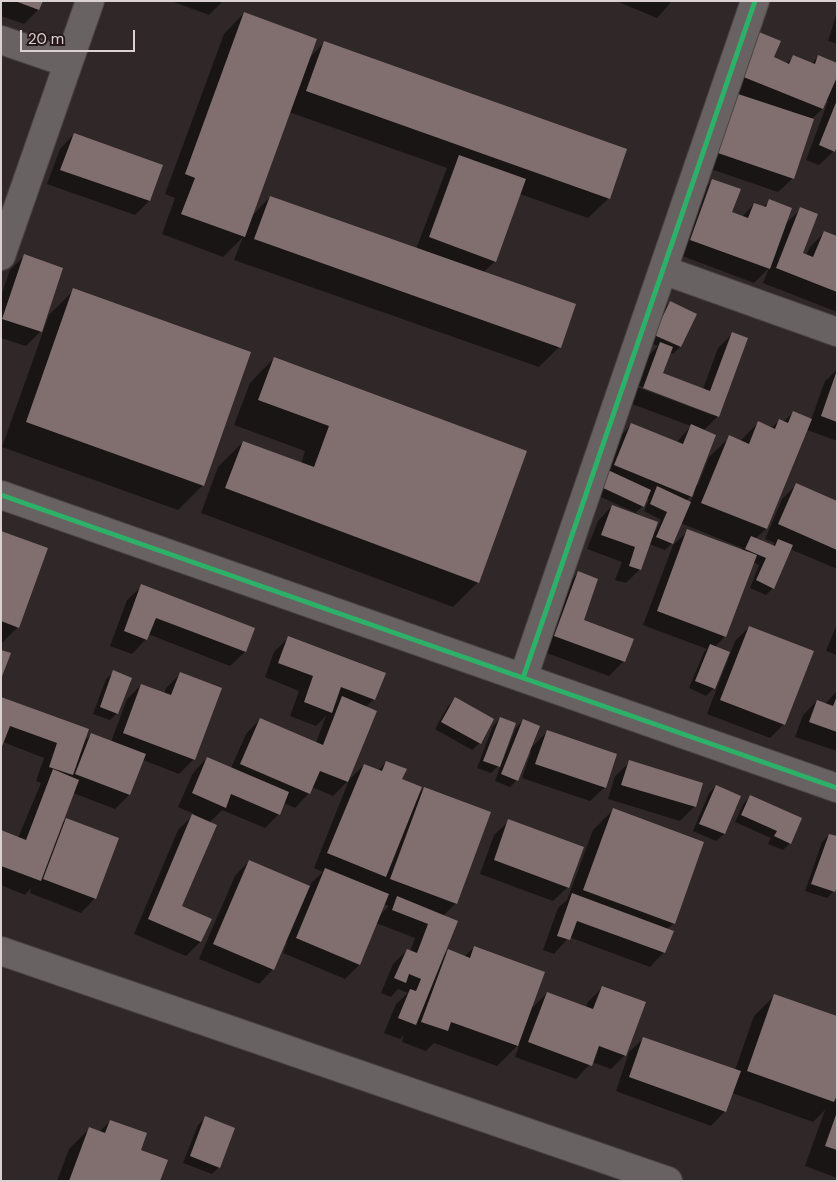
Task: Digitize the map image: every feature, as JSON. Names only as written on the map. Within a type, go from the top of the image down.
[{"type":"street","points":[[1,256],[90,1]]},
{"type":"street","points":[[523,678],[755,1]]},
{"type":"street","points":[[1,40],[68,63]]},
{"type":"street","points":[[663,270],[837,332]]},
{"type":"street","points":[[1,495],[837,788]]},
{"type":"street","points":[[1,951],[668,1181]]},
{"type":"building","points":[[15,1],[43,1],[39,10]]},
{"type":"building","points":[[244,12],[317,39],[245,237],[181,214],[195,178],[185,174]]},
{"type":"building","points":[[759,32],[781,41],[774,57],[789,64],[793,55],[815,64],[818,55],[837,63],[837,77],[823,109],[741,76]]},
{"type":"building","points":[[324,41],[627,149],[610,199],[306,91]]},
{"type":"building","points":[[732,92],[814,119],[794,179],[712,151]]},
{"type":"building","points":[[837,100],[837,146],[835,152],[819,145]]},
{"type":"building","points":[[74,133],[163,165],[150,201],[60,170]]},
{"type":"building","points":[[459,155],[526,179],[496,262],[429,237]]},
{"type":"building","points":[[712,179],[741,189],[732,212],[748,218],[754,203],[766,207],[769,199],[792,208],[770,269],[690,240]]},
{"type":"building","points":[[270,196],[576,304],[561,348],[254,239]]},
{"type":"building","points":[[800,207],[818,214],[803,253],[813,257],[824,231],[837,236],[837,292],[776,268]]},
{"type":"building","points":[[24,254],[63,268],[42,332],[2,319]]},
{"type":"building","points":[[73,288],[251,352],[204,486],[26,422]]},
{"type":"building","points":[[670,301],[697,314],[681,347],[654,335]]},
{"type":"building","points":[[732,332],[748,338],[719,417],[643,388],[660,342],[673,347],[663,373],[710,391]]},
{"type":"building","points":[[274,357],[527,451],[479,583],[225,488],[243,441],[314,467],[329,426],[258,400]]},
{"type":"building","points":[[837,373],[837,422],[821,416]]},
{"type":"building","points":[[793,411],[812,419],[767,529],[701,503],[729,435],[749,444],[758,421],[775,429],[779,419],[788,423]]},
{"type":"building","points":[[631,423],[683,444],[691,424],[716,435],[692,497],[614,465]]},
{"type":"building","points":[[608,470],[651,490],[644,507],[601,487]]},
{"type":"building","points":[[796,483],[837,501],[837,550],[778,524]]},
{"type":"building","points":[[657,486],[691,502],[673,544],[656,537],[667,512],[650,504]]},
{"type":"building","points":[[612,505],[658,522],[641,570],[629,566],[635,547],[601,535]]},
{"type":"building","points":[[687,529],[757,555],[726,637],[657,611]]},
{"type":"building","points":[[1,531],[48,548],[19,628],[1,621]]},
{"type":"building","points":[[751,536],[775,546],[778,539],[793,545],[774,589],[756,580],[766,558],[745,549]]},
{"type":"building","points":[[578,571],[598,579],[584,620],[634,639],[625,662],[554,636]]},
{"type":"building","points":[[141,584],[255,628],[246,652],[156,618],[147,640],[124,631]]},
{"type":"building","points":[[749,626],[814,651],[785,725],[720,700]]},
{"type":"building","points":[[288,636],[386,673],[375,700],[341,687],[332,713],[304,702],[313,676],[278,663]]},
{"type":"building","points":[[710,644],[730,652],[715,689],[695,681]]},
{"type":"building","points":[[1,650],[11,653],[1,679]]},
{"type":"building","points":[[113,670],[132,678],[118,714],[100,707]]},
{"type":"building","points":[[180,672],[222,688],[195,760],[123,733],[141,684],[171,695]]},
{"type":"building","points":[[342,696],[377,711],[348,782],[320,771],[310,794],[240,764],[260,718],[323,745]]},
{"type":"building","points":[[837,696],[837,732],[809,722],[817,700],[833,706]]},
{"type":"building","points":[[1,697],[89,729],[73,775],[49,767],[57,743],[10,726],[1,749]]},
{"type":"building","points":[[455,697],[494,719],[481,744],[441,722]]},
{"type":"building","points":[[500,717],[516,723],[500,767],[483,761]]},
{"type":"building","points":[[523,719],[540,726],[518,781],[501,774]]},
{"type":"building","points":[[547,730],[617,754],[606,788],[535,764]]},
{"type":"building","points":[[91,733],[146,754],[130,795],[75,774]]},
{"type":"building","points":[[207,757],[289,792],[280,815],[231,794],[226,808],[192,793]]},
{"type":"building","points":[[629,760],[703,783],[696,807],[621,785]]},
{"type":"building","points":[[386,761],[407,769],[402,779],[422,787],[386,877],[327,853],[364,764],[382,771]]},
{"type":"building","points":[[53,769],[79,780],[41,881],[1,866],[1,830],[26,840]]},
{"type":"building","points":[[716,785],[741,796],[725,834],[699,824]]},
{"type":"building","points":[[424,787],[491,812],[457,904],[390,879]]},
{"type":"building","points":[[750,795],[802,818],[791,844],[774,836],[777,831],[741,815]]},
{"type":"building","points":[[613,808],[704,842],[675,924],[583,890]]},
{"type":"building","points":[[192,814],[217,825],[182,906],[212,919],[201,942],[148,919]]},
{"type":"building","points":[[66,818],[119,838],[96,899],[43,879]]},
{"type":"building","points":[[508,819],[584,847],[569,888],[494,860]]},
{"type":"building","points":[[829,834],[837,836],[837,886],[835,892],[811,884]]},
{"type":"building","points":[[249,860],[310,886],[274,970],[213,944]]},
{"type":"building","points":[[325,868],[389,894],[360,965],[296,938]]},
{"type":"building","points":[[572,893],[674,931],[665,953],[577,921],[570,940],[557,936]]},
{"type":"building","points":[[397,896],[458,921],[416,1025],[398,1018],[410,989],[416,991],[421,979],[409,974],[406,983],[394,978],[407,949],[417,953],[428,924],[392,910]]},
{"type":"building","points":[[474,946],[545,972],[518,1046],[451,1022],[448,1031],[421,1022],[448,949],[470,958]]},
{"type":"building","points":[[602,986],[646,1002],[626,1056],[599,1046],[592,1066],[528,1042],[547,992],[593,1009]]},
{"type":"building","points":[[774,994],[837,1016],[837,1095],[834,1102],[747,1071]]},
{"type":"building","points":[[643,1037],[741,1071],[726,1112],[629,1077]]},
{"type":"building","points":[[837,1112],[837,1150],[825,1146]]},
{"type":"building","points":[[205,1116],[235,1128],[220,1168],[190,1156]]},
{"type":"building","points":[[110,1120],[147,1133],[141,1150],[168,1160],[160,1181],[69,1181],[89,1127],[105,1133]]},
{"type":"cycle path","points":[[523,678],[755,1]]},
{"type":"cycle path","points":[[1,495],[837,788]]}]
